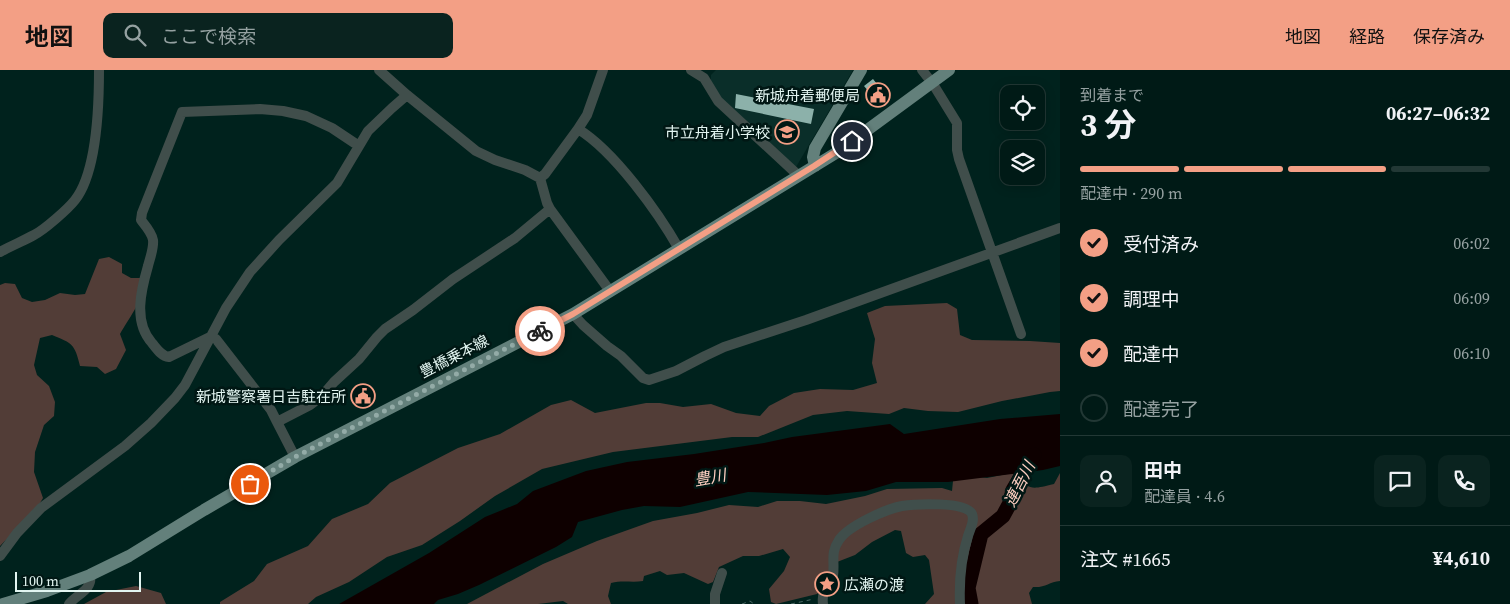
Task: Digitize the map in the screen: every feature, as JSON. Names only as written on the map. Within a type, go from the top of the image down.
[{"type":"main road","points":[[814,166],[815,148],[861,70]]},
{"type":"main road","name":"豊橋乗本線","points":[[3,604],[90,576],[129,556],[295,457],[573,314],[836,153],[949,70]]},
{"type":"street","points":[[0,252],[36,234],[75,200],[81,191],[90,166],[93,149],[97,122],[99,70]]},
{"type":"street","points":[[379,70],[476,150],[495,160],[525,170],[540,178],[550,209],[610,291]]},
{"type":"street","points":[[540,178],[545,174],[587,115],[603,70]]},
{"type":"street","points":[[690,70],[704,78],[718,101],[799,176]]},
{"type":"street","points":[[922,70],[932,82],[957,123],[959,159],[1021,334]]},
{"type":"street","points":[[0,556],[16,533],[41,508],[125,446],[175,398],[185,385],[226,308],[250,272],[279,240],[337,183],[368,131],[407,95]]},
{"type":"street","points":[[295,457],[271,410],[216,339],[210,338],[169,357],[163,356],[149,340],[142,327],[139,312],[153,238],[141,220],[142,213],[182,112],[260,109],[283,111],[306,116],[332,128],[358,146]]},
{"type":"street","points":[[578,129],[590,136],[631,182],[659,218],[679,249]]},
{"type":"street","points":[[278,422],[310,405],[322,396],[359,359],[385,329],[515,238],[550,209]]},
{"type":"street","points":[[573,314],[643,378],[649,380],[676,371],[724,348],[1060,228]]},
{"type":"street","points":[[822,600],[823,592],[832,580],[834,547],[850,528],[901,506],[915,504],[953,505],[969,510],[973,521],[965,546],[959,583],[960,604]]},
{"type":"street","points":[[715,604],[715,594],[722,573]]},
{"type":"street","points":[[68,604],[90,586],[90,576]]},
{"type":"path","points":[[791,604],[822,600]]},
{"type":"path","points":[[742,604],[750,602],[754,604]]},
{"type":"shaded area","name":"市立舟着小学校","points":[[716,70],[853,70],[796,167],[721,98],[711,82],[711,75]]},
{"type":"shaded area","points":[[109,257],[122,264],[122,273],[131,278],[142,278],[143,285],[140,299],[120,334],[126,350],[116,369],[105,374],[97,367],[80,366],[72,345],[64,340],[52,335],[40,338],[34,365],[37,375],[49,386],[55,402],[54,416],[44,425],[35,452],[34,472],[43,498],[37,508],[0,546],[0,285],[5,283],[15,284],[22,298],[32,302],[45,300],[60,293],[85,294],[99,259]]},
{"type":"shaded area","points":[[947,303],[957,309],[960,335],[972,340],[1060,343],[1060,391],[1002,401],[958,412],[904,408],[889,414],[847,411],[813,415],[758,437],[732,437],[613,452],[542,469],[495,496],[422,545],[387,557],[349,582],[316,597],[308,604],[220,604],[220,602],[254,581],[267,564],[308,546],[332,519],[368,504],[390,483],[458,448],[500,434],[551,405],[571,400],[595,413],[646,403],[660,403],[683,407],[711,404],[736,413],[760,416],[769,406],[794,393],[820,389],[853,390],[877,383],[872,363],[875,339],[867,313],[885,306]]},
{"type":"shaded area","points":[[1012,473],[1027,486],[1035,488],[1054,484],[1060,473],[1060,581],[1041,587],[1033,587],[1029,593],[1032,604],[925,604],[934,594],[929,560],[925,555],[913,557],[906,553],[901,531],[895,530],[872,542],[855,555],[837,562],[817,594],[776,604],[771,602],[769,589],[784,571],[790,557],[783,549],[759,556],[743,556],[719,567],[713,582],[708,584],[684,573],[667,575],[660,571],[644,576],[643,581],[611,583],[608,596],[611,604],[568,604],[563,601],[538,604],[467,604],[543,564],[597,541],[653,521],[729,505],[758,507],[777,501],[826,504],[865,496],[887,489],[942,488],[952,491],[953,481],[963,475],[987,478]]},
{"type":"shaded area","points":[[136,586],[161,593],[166,604],[84,604],[106,592]]},
{"type":"water","name":"豊川","points":[[1060,414],[1060,466],[1043,470],[948,482],[896,482],[866,491],[827,495],[748,492],[680,507],[644,506],[622,510],[578,522],[572,537],[556,547],[479,585],[438,600],[434,604],[339,604],[429,553],[485,517],[517,504],[533,491],[586,471],[627,462],[694,454],[792,437],[890,424],[904,434],[1000,419]]},
{"type":"building","points":[[873,79],[888,98],[880,105],[864,86]]},
{"type":"building","points":[[736,94],[814,109],[811,124],[735,108]]},
{"type":"waterway","name":"連吾川","points":[[971,604],[968,588],[981,534],[1003,516],[1010,503],[1013,490],[1034,455]]},
{"type":"way so far","points":[[250,484],[295,457],[540,331]]},
{"type":"place","name":"新城舟着郵便局","points":[[878,95]]},
{"type":"place","name":"市立舟着小学校","points":[[787,132]]},
{"type":"place","name":"新城警察署日吉駐在所","points":[[363,396]]},
{"type":"place","name":"広瀬の渡","points":[[827,584]]},
{"type":"route","points":[[540,331],[573,314],[836,153],[852,141]]}]
